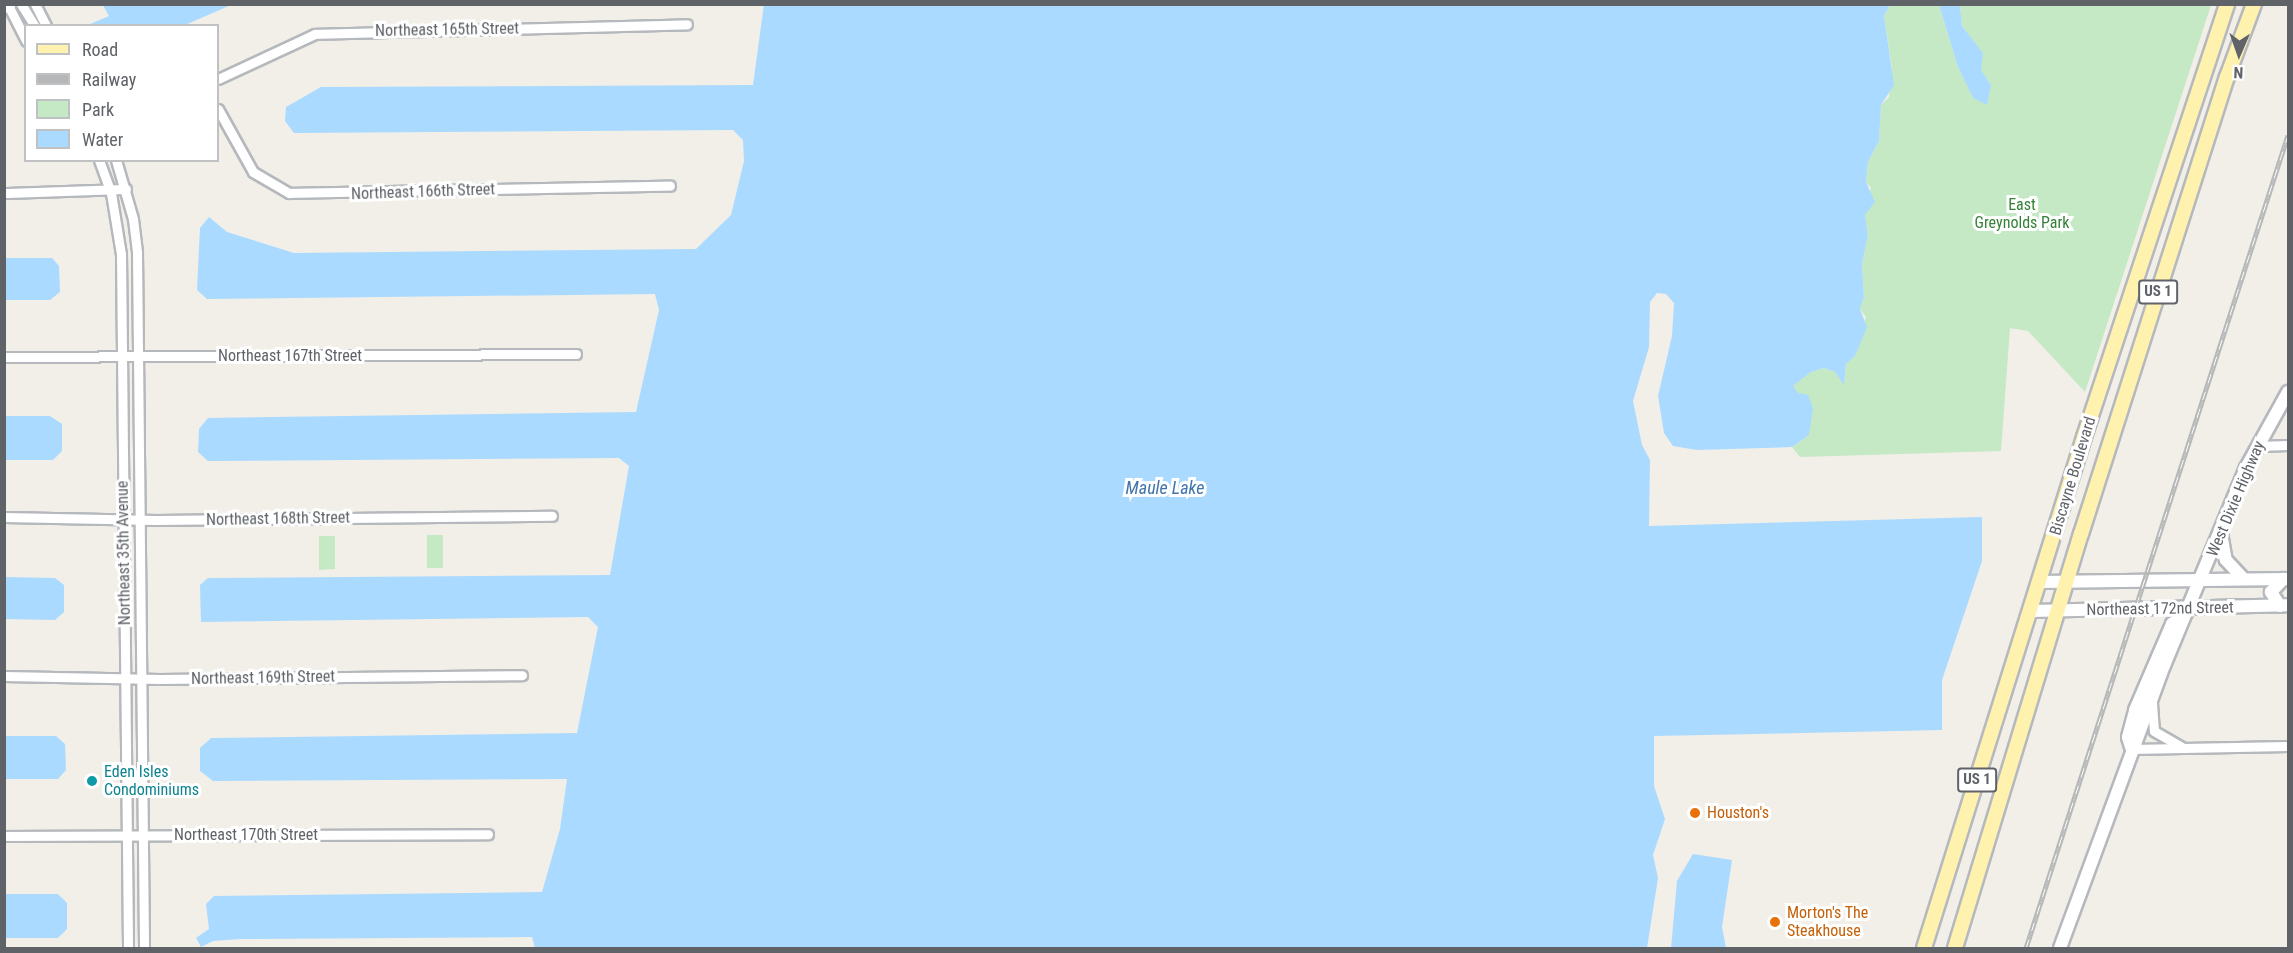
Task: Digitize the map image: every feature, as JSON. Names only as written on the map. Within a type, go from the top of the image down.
[{"type":"main road","name":"Biscayne Boulevard","points":[[1924,948],[2227,4]]},
{"type":"main road","name":"Biscayne Boulevard","points":[[1955,948],[2067,582],[2227,77],[2254,4]]},
{"type":"street","points":[[35,4],[45,24]]},
{"type":"street","points":[[15,5],[28,24]]},
{"type":"street","points":[[15,5],[32,24]]},
{"type":"street","points":[[15,5],[24,34]]},
{"type":"street","name":"Northeast 165th Street","points":[[219,79],[315,34],[687,24]]},
{"type":"street","name":"Northeast 166th Street","points":[[219,111],[253,172],[289,193],[670,186]]},
{"type":"street","name":"Northeast 35th Avenue","points":[[100,162],[111,193],[121,255],[128,948]]},
{"type":"street","name":"Northeast 35th Avenue","points":[[117,162],[126,189],[136,236],[144,948]]},
{"type":"street","points":[[4,193],[111,193],[126,189]]},
{"type":"street","name":"Northeast 167th Street","points":[[4,357],[576,354]]},
{"type":"street","name":"West Dixie Highway","points":[[2060,948],[2131,749],[2257,446],[2289,392]]},
{"type":"street","points":[[2257,446],[2289,445]]},
{"type":"street","name":"Northeast 168th Street","points":[[4,516],[140,518],[552,516]]},
{"type":"street","points":[[2221,532],[2226,560],[2244,579]]},
{"type":"street","points":[[2252,607],[2264,591],[2259,579]]},
{"type":"street","points":[[2284,605],[2271,592],[2286,579]]},
{"type":"street","name":"Northeast 172nd Street","points":[[2040,582],[2286,579]]},
{"type":"street","name":"Northeast 172nd Street","points":[[2031,611],[2284,605]]},
{"type":"street","name":"West Dixie Highway","points":[[2131,749],[2128,737],[2135,710],[2172,624],[2190,609]]},
{"type":"street","name":"Northeast 169th Street","points":[[4,676],[142,678],[522,675]]},
{"type":"street","points":[[2152,700],[2154,731],[2168,742],[2187,749]]},
{"type":"street","points":[[2131,749],[2289,746]]},
{"type":"street","name":"Northeast 170th Street","points":[[4,836],[488,834]]},
{"type":"green space","name":"East Greynolds Park","points":[[1890,5],[1939,5],[1958,67],[1973,97],[1986,96],[1991,85],[1981,70],[1978,47],[1962,26],[1960,5],[2211,5],[2085,392],[2028,331],[2010,328],[2001,451],[1800,457],[1792,447],[1809,435],[1793,386],[1811,372],[1824,368],[1835,372],[1844,384],[1846,364],[1855,356],[1866,317],[1860,309],[1864,297],[1862,264],[1868,235],[1865,215],[1871,188],[1866,182],[1868,162],[1879,141],[1881,105],[1889,97],[1892,68],[1884,16]]},
{"type":"green space","points":[[427,535],[443,535],[443,568],[427,568]]},
{"type":"green space","points":[[319,536],[335,536],[335,569],[319,570]]},
{"type":"water","name":"Maule Lake","points":[[764,4],[1890,5],[1884,16],[1894,85],[1881,105],[1879,141],[1868,162],[1866,182],[1875,202],[1865,215],[1868,235],[1862,264],[1864,297],[1860,309],[1867,327],[1855,356],[1846,364],[1844,385],[1835,372],[1824,368],[1811,372],[1793,386],[1798,393],[1808,395],[1813,408],[1809,435],[1792,447],[1697,450],[1673,446],[1664,433],[1658,396],[1672,336],[1674,303],[1666,294],[1657,293],[1650,302],[1649,347],[1633,401],[1642,445],[1650,460],[1649,526],[1982,517],[1982,561],[1942,680],[1942,730],[1654,736],[1654,786],[1665,819],[1653,855],[1658,878],[1647,948],[535,948],[532,937],[240,939],[213,941],[201,947],[196,938],[209,929],[206,904],[214,896],[542,892],[560,829],[567,779],[213,781],[200,771],[200,748],[211,738],[577,733],[598,627],[588,617],[201,622],[200,585],[208,578],[610,575],[629,466],[619,458],[208,461],[198,452],[199,429],[208,418],[636,412],[659,310],[655,294],[207,299],[197,290],[200,228],[209,217],[227,232],[294,253],[696,249],[731,215],[744,161],[743,140],[733,130],[294,133],[285,121],[286,107],[321,87],[753,85]]},
{"type":"water","points":[[103,5],[231,5],[187,24],[90,24],[109,16]]},
{"type":"water","points":[[1939,5],[1960,5],[1962,26],[1983,53],[1981,70],[1991,85],[1987,105],[1973,98],[1958,67]]},
{"type":"water","points":[[5,258],[52,258],[59,266],[60,292],[50,300],[5,300]]},
{"type":"water","points":[[5,416],[50,416],[62,424],[62,451],[53,460],[5,460]]},
{"type":"water","points":[[5,577],[55,578],[64,585],[64,612],[55,620],[5,619]]},
{"type":"water","points":[[5,736],[56,736],[65,744],[66,770],[58,779],[5,779]]},
{"type":"water","points":[[1693,854],[1732,860],[1722,927],[1726,948],[1671,948],[1677,881]]},
{"type":"water","points":[[5,894],[58,894],[67,903],[67,929],[58,938],[5,938]]},
{"type":"railway","points":[[2026,948],[2288,135]]},
{"type":"place","name":"Eden Isles Condominiums","points":[[92,781]]},
{"type":"place","name":"Houston's","points":[[1695,813]]},
{"type":"place","name":"Morton's The Steakhouse","points":[[1775,922]]}]
